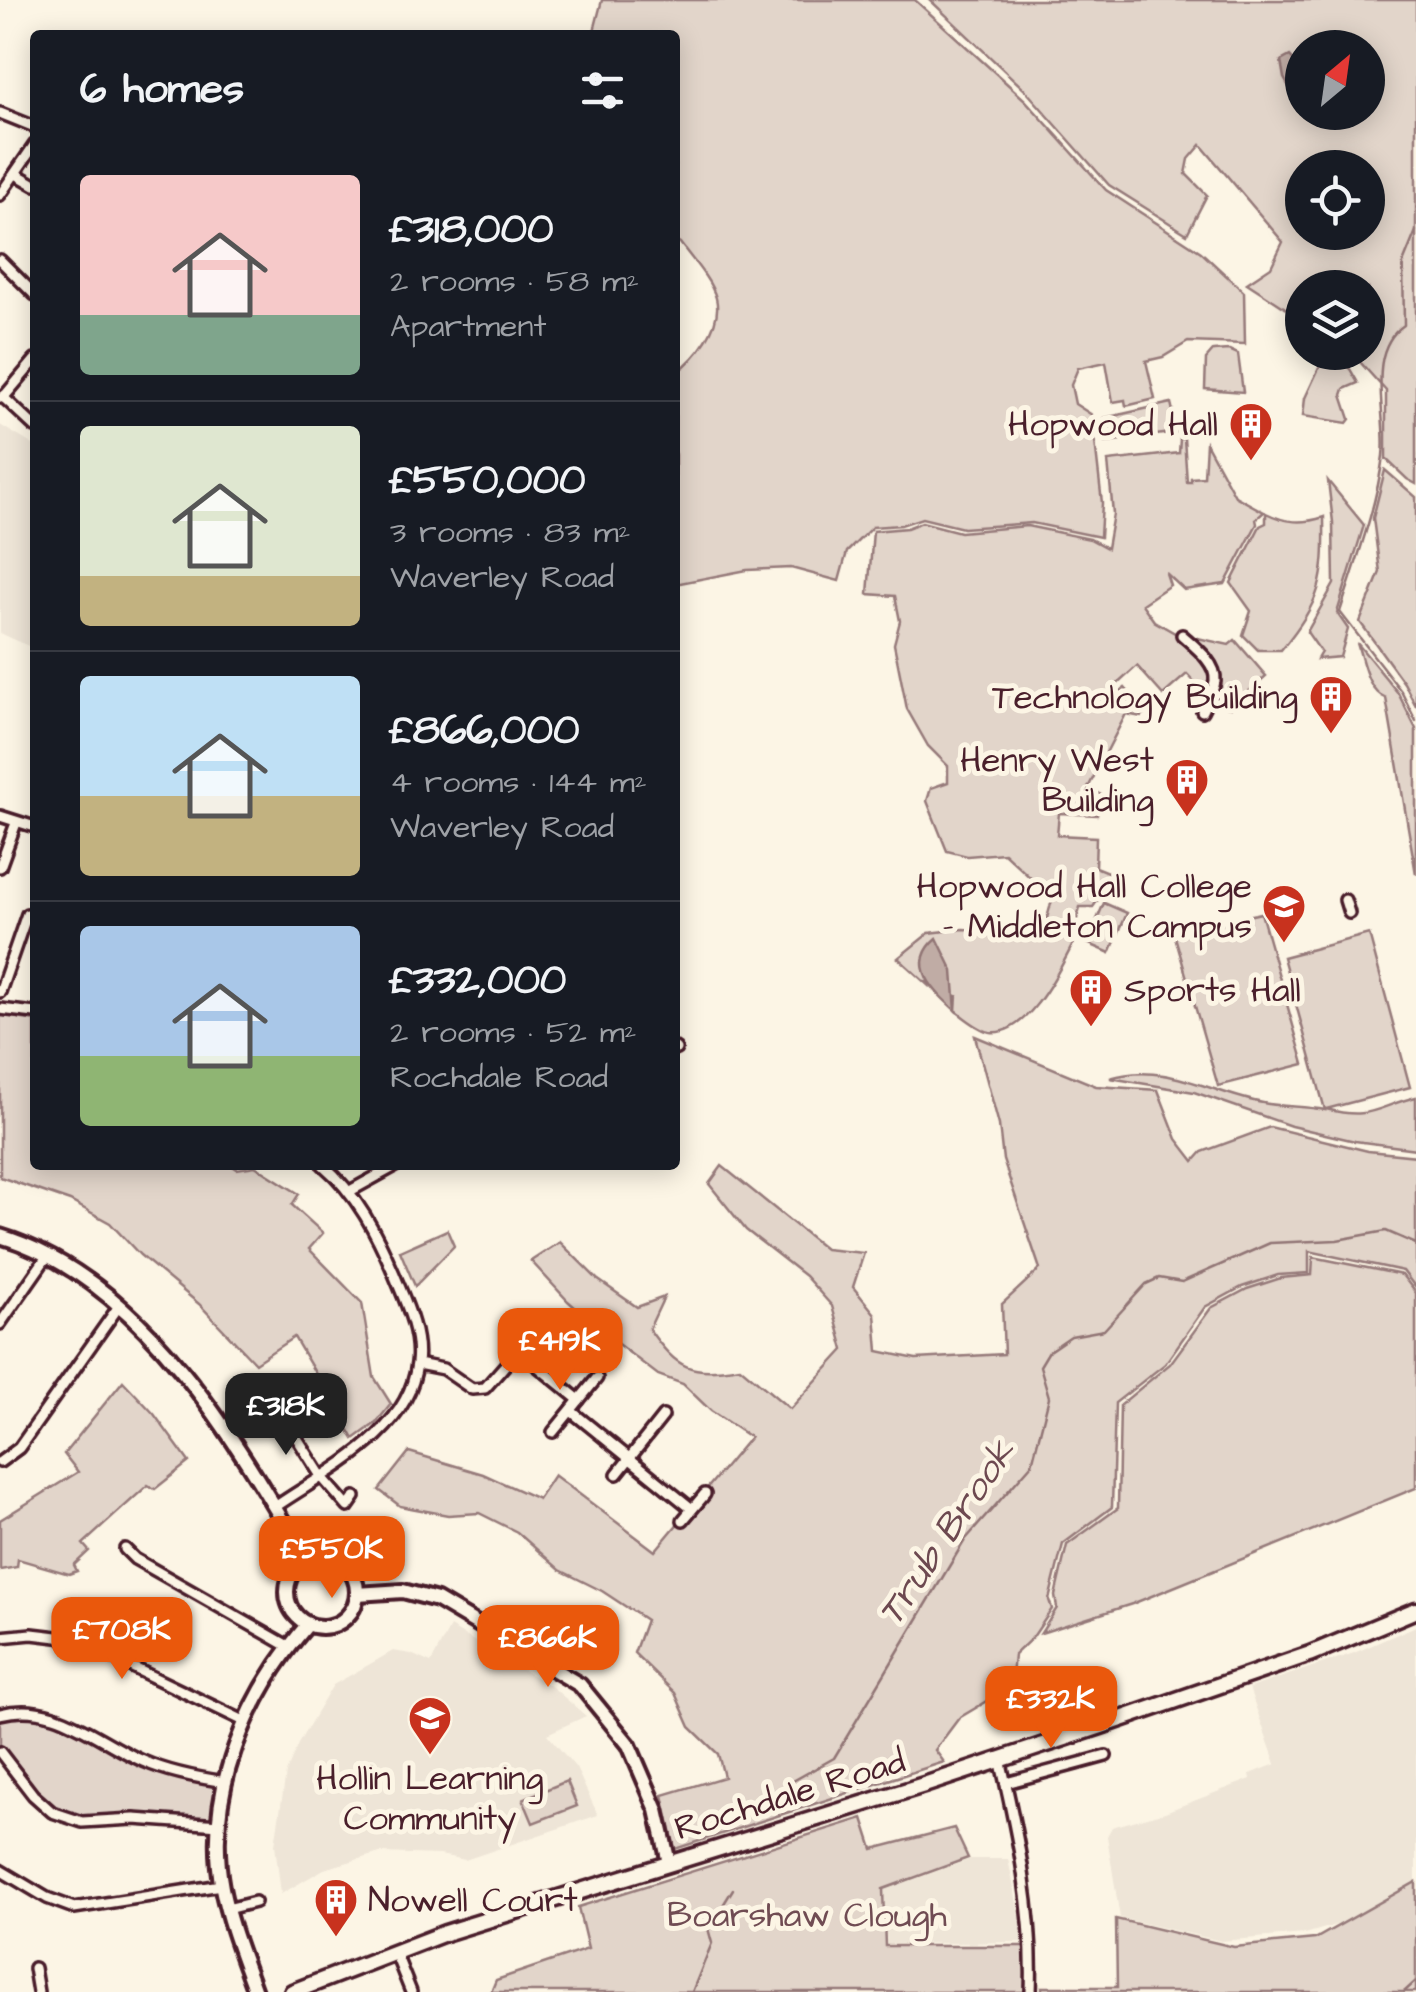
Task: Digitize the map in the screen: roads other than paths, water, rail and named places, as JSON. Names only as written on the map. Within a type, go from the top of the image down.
[{"type":"main road","name":"Rochdale Road","points":[[292,1992],[395,1952],[669,1862],[924,1785],[1310,1654],[1416,1610]]},
{"type":"street","points":[[0,113],[30,124]]},
{"type":"street","points":[[0,195],[30,152]]},
{"type":"street","points":[[16,174],[30,182]]},
{"type":"street","points":[[0,260],[30,290]]},
{"type":"street","points":[[30,365],[2,396],[30,423]]},
{"type":"street","points":[[1182,634],[1214,671],[1214,686],[1202,711]]},
{"type":"street","points":[[0,816],[30,826]]},
{"type":"street","points":[[0,867],[16,824]]},
{"type":"street","points":[[1345,900],[1349,913]]},
{"type":"street","points":[[15,911],[30,916]]},
{"type":"street","points":[[0,992],[30,918]]},
{"type":"street","points":[[0,1010],[30,1013]]},
{"type":"street","points":[[275,1507],[378,1435],[397,1414],[418,1364],[406,1302],[386,1256],[350,1191],[328,1170]]},
{"type":"street","points":[[350,1191],[388,1170]]},
{"type":"street","points":[[0,1236],[48,1255],[90,1282],[164,1350],[209,1406],[306,1561]]},
{"type":"street","points":[[0,1324],[48,1255]]},
{"type":"street","points":[[0,1462],[18,1448],[119,1306]]},
{"type":"street","points":[[418,1364],[443,1369],[478,1390],[492,1384],[543,1322]]},
{"type":"street","points":[[519,1351],[579,1400]]},
{"type":"street","points":[[553,1432],[597,1378]]},
{"type":"street","points":[[571,1410],[692,1509]]},
{"type":"street","points":[[617,1474],[663,1416]]},
{"type":"street","points":[[284,1419],[320,1476],[348,1508],[354,1497]]},
{"type":"street","points":[[683,1520],[705,1494]]},
{"type":"street","points":[[125,1549],[134,1559],[288,1646]]},
{"type":"street","points":[[336,1560],[352,1574],[357,1594],[354,1606],[340,1622],[329,1626],[308,1624],[292,1609],[287,1587],[297,1568],[306,1561],[336,1560]]},
{"type":"street","points":[[357,1594],[404,1591],[437,1600],[580,1685],[629,1745],[657,1810],[669,1862]]},
{"type":"street","points":[[255,1992],[221,1885],[220,1826],[226,1782],[244,1721],[288,1646],[308,1624]]},
{"type":"street","points":[[0,1637],[32,1634],[74,1639],[244,1721]]},
{"type":"street","points":[[0,1714],[18,1709],[64,1718],[144,1762],[226,1782]]},
{"type":"street","points":[[0,1752],[33,1795],[52,1812],[82,1822],[134,1820],[220,1826]]},
{"type":"street","points":[[1006,1783],[1106,1756]]},
{"type":"street","points":[[1000,1759],[1016,1833],[1032,1950],[1030,1992]]},
{"type":"street","points":[[0,1870],[61,1906],[74,1908],[221,1885]]},
{"type":"street","points":[[227,1909],[255,1902]]},
{"type":"street","points":[[395,1952],[411,1992]]},
{"type":"street","points":[[34,1968],[38,1992]]},
{"type":"waterway","name":"Trub Brook","points":[[1416,231],[1403,263],[1404,325],[1392,337],[1381,368],[1384,440],[1380,476],[1340,612],[1401,691],[1416,721]]},
{"type":"waterway","name":"Trub Brook","points":[[768,1795],[834,1758],[965,1540],[1032,1464],[1049,1397],[1040,1366],[1049,1351],[1071,1336],[1104,1330],[1146,1284],[1159,1278],[1182,1282],[1270,1243],[1337,1240],[1386,1231],[1416,1244]]},
{"type":"waterway","name":"Trub Brook","points":[[692,1992],[712,1943],[706,1921],[720,1910],[733,1889]]},
{"type":"waterway","points":[[1404,1992],[1416,1981]]},
{"type":"place","name":"Hopwood Hall","points":[[1251,462]]},
{"type":"place","name":"Technology Building","points":[[1331,735]]},
{"type":"place","name":"Henry West Building","points":[[1187,818]]},
{"type":"place","name":"Hopwood Hall College - Middleton Campus","points":[[1284,944]]},
{"type":"place","name":"Sports Hall","points":[[1091,1028]]},
{"type":"place","name":"Hollin Learning Community","points":[[430,1756]]},
{"type":"place","name":"Nowell Court","points":[[336,1938]]},
{"type":"park label","name":"Boarshaw Clough","points":[[807,1915]]}]
